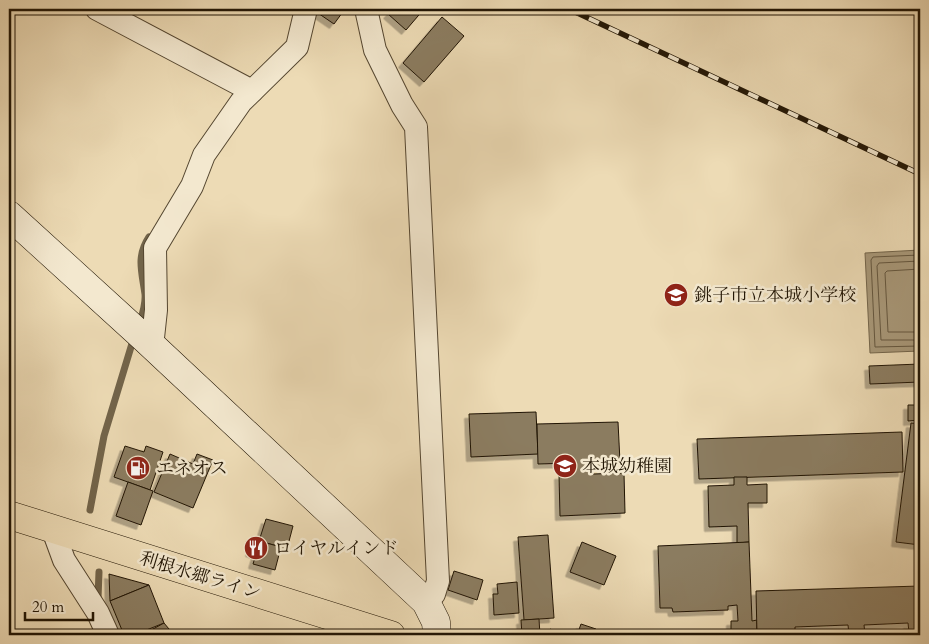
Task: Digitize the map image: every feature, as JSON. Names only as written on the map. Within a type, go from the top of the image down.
[{"type":"highway","name":"利根水郷ライン","points":[[9,516],[391,635]]},
{"type":"street","points":[[97,9],[252,91]]},
{"type":"street","points":[[141,336],[156,310],[155,248],[192,186],[204,155],[241,102],[297,47],[306,9]]},
{"type":"street","points":[[366,9],[375,50],[402,105],[416,127],[438,581],[434,594],[426,602]]},
{"type":"street","points":[[9,215],[426,602],[436,622],[437,635]]},
{"type":"street","points":[[52,530],[64,560],[101,618],[108,635]]},
{"type":"water","points":[[920,250],[920,351],[870,353],[865,253]]},
{"type":"building","points":[[312,9],[345,9],[334,24]]},
{"type":"building","points":[[393,9],[424,9],[406,30],[388,14]]},
{"type":"building","points":[[442,17],[464,36],[424,82],[403,63]]},
{"type":"building","points":[[920,364],[920,382],[870,384],[869,366]]},
{"type":"building","points":[[908,405],[920,405],[920,420],[908,421]]},
{"type":"building","points":[[536,412],[538,454],[471,457],[469,414]]},
{"type":"building","points":[[618,422],[620,462],[592,463],[593,474],[624,473],[625,513],[560,516],[559,475],[572,475],[572,463],[538,464],[537,424]]},
{"type":"building","points":[[911,423],[920,424],[920,545],[896,542]]},
{"type":"building","points":[[902,432],[903,472],[699,479],[697,439]]},
{"type":"building","points":[[125,446],[144,452],[146,446],[163,452],[150,490],[114,477]]},
{"type":"building","points":[[170,454],[193,464],[197,454],[213,460],[193,508],[154,492]]},
{"type":"building","points":[[734,477],[747,477],[747,485],[767,484],[767,503],[748,503],[749,542],[737,543],[737,526],[709,527],[708,486],[734,485]]},
{"type":"building","points":[[128,482],[153,491],[141,525],[116,516]]},
{"type":"building","points":[[266,519],[293,526],[288,545],[282,543],[281,547],[259,541]]},
{"type":"building","points":[[548,535],[554,618],[524,620],[518,537]]},
{"type":"building","points":[[259,541],[281,547],[275,570],[253,564],[256,554],[250,552],[253,543],[258,544]]},
{"type":"building","points":[[582,542],[616,556],[604,585],[570,572]]},
{"type":"building","points":[[749,542],[752,621],[757,620],[757,635],[731,635],[731,621],[738,621],[737,605],[728,606],[728,610],[673,612],[672,608],[660,608],[658,546]]},
{"type":"building","points":[[454,571],[483,580],[477,600],[448,590]]},
{"type":"building","points":[[109,574],[149,585],[110,601]]},
{"type":"building","points":[[517,582],[519,613],[494,615],[493,594],[498,594],[497,584]]},
{"type":"building","points":[[149,585],[164,623],[134,635],[124,635],[110,601]]},
{"type":"building","points":[[920,586],[920,631],[909,632],[908,623],[864,625],[865,634],[876,633],[876,635],[837,635],[849,634],[848,625],[795,627],[795,635],[757,635],[756,591]]},
{"type":"building","points":[[539,619],[540,635],[522,635],[521,620]]},
{"type":"building","points":[[164,623],[174,635],[142,635]]},
{"type":"building","points":[[581,624],[596,629],[594,635],[577,635]]},
{"type":"building","points":[[550,629],[569,635],[548,635]]},
{"type":"waterway","points":[[139,325],[145,298],[141,258],[142,251],[149,237]]},
{"type":"waterway","points":[[90,510],[104,436],[134,337]]},
{"type":"waterway","points":[[98,598],[99,572]]},
{"type":"railway","points":[[569,9],[920,174]]},
{"type":"place","name":"銚子市立本城小学校","points":[[676,295]]},
{"type":"place","name":"本城幼稚園","points":[[565,466]]},
{"type":"place","name":"エネオス","points":[[138,468]]},
{"type":"place","name":"ロイヤルインド","points":[[256,548]]}]
